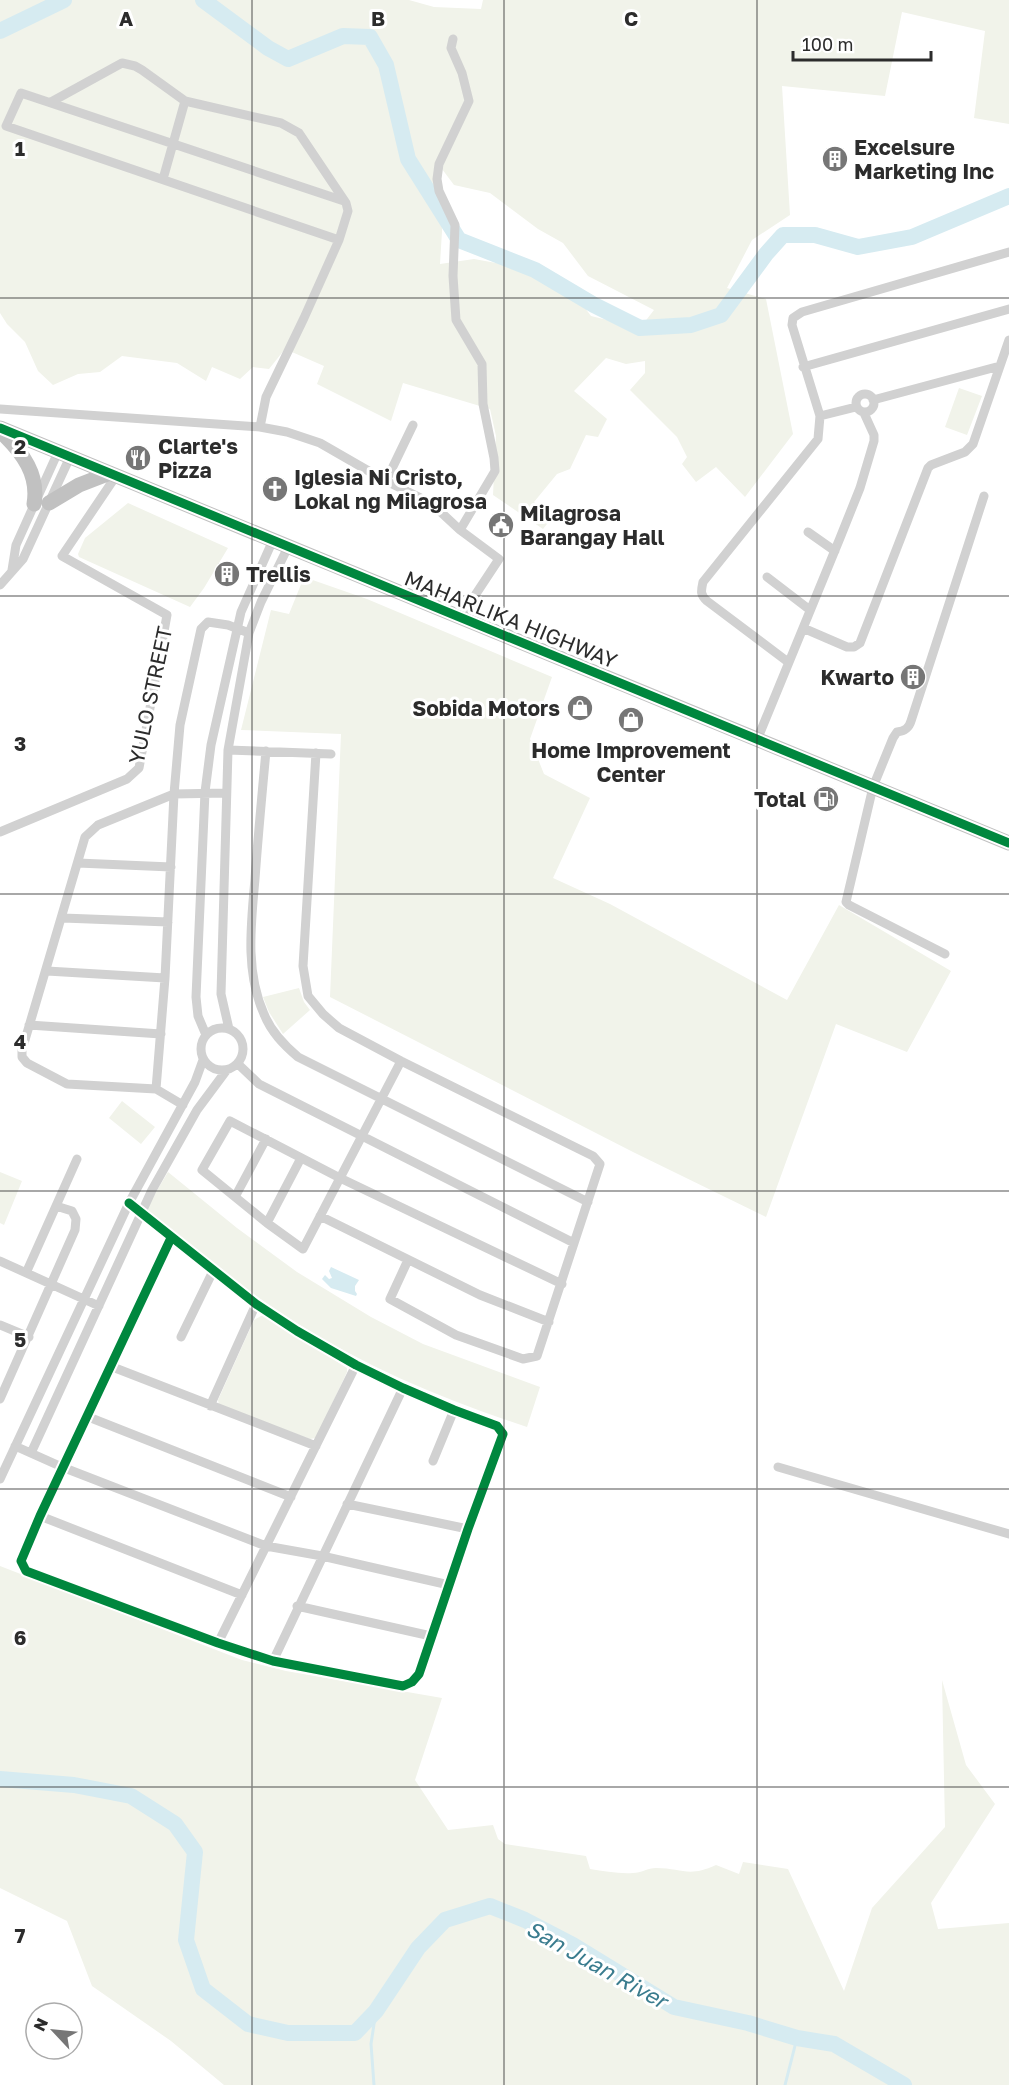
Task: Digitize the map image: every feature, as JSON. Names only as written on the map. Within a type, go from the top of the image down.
[{"type":"highway","name":"MAHARLIKA HIGHWAY","points":[[0,429],[1009,843]]},
{"type":"highway","points":[[0,429],[20,449],[42,504],[79,484],[113,475]]},
{"type":"street","points":[[453,39],[451,48],[462,73],[469,100],[439,164],[437,179],[439,191],[455,225],[453,248],[456,320],[482,364],[483,404],[495,471],[460,530]]},
{"type":"street","points":[[51,102],[122,63],[135,66],[185,101],[294,128],[344,201],[348,211],[339,240],[266,397],[260,427]]},
{"type":"street","points":[[339,240],[6,126],[21,93],[344,201]]},
{"type":"street","points":[[163,179],[185,101]]},
{"type":"street","points":[[788,662],[702,597],[700,591],[703,582],[814,445],[820,431],[820,416],[803,367],[792,326],[793,318],[797,314],[1009,252]]},
{"type":"street","points":[[803,367],[1009,309]]},
{"type":"street","points":[[803,628],[847,647],[854,647],[860,643],[927,468],[965,452],[973,444],[1009,340]]},
{"type":"street","points":[[873,400],[999,366]]},
{"type":"street","points":[[757,740],[860,488],[874,435],[856,400],[861,394],[868,395],[873,400]]},
{"type":"street","points":[[820,416],[871,410],[873,400]]},
{"type":"street","points":[[0,409],[260,427],[287,432],[320,443],[386,481],[431,503],[460,530],[499,559],[460,618]]},
{"type":"street","points":[[386,481],[413,425]]},
{"type":"street","points":[[0,585],[23,560],[42,504],[64,454]]},
{"type":"street","points":[[12,570],[16,545],[42,504],[64,454]]},
{"type":"street","name":"YULO STREET","points":[[0,832],[127,779],[139,768],[167,615],[62,556],[113,475]]},
{"type":"street","points":[[945,954],[846,902],[873,788],[893,738],[897,732],[909,726],[911,721],[984,496]]},
{"type":"street","points":[[808,532],[835,551]]},
{"type":"street","points":[[206,1035],[198,1016],[196,998],[206,792],[211,745],[236,628],[246,598],[273,540]]},
{"type":"street","points":[[31,1453],[140,1213],[197,1110],[226,1071],[238,1064],[243,1051],[240,1038],[229,1029],[221,994],[228,750],[249,633],[261,602],[288,547]]},
{"type":"street","points":[[768,577],[810,610]]},
{"type":"street","points":[[156,1089],[180,725],[201,629],[208,622],[249,633]]},
{"type":"street","points":[[228,750],[331,754]]},
{"type":"street","points":[[266,751],[252,909],[251,960],[257,994],[264,1016],[281,1042],[298,1057],[588,1202]]},
{"type":"street","points":[[315,753],[303,966],[308,996],[339,1028],[593,1156],[600,1164],[537,1356],[523,1359],[456,1335],[390,1299],[408,1260]]},
{"type":"street","points":[[183,1105],[156,1089],[67,1084],[27,1063],[22,1057],[22,1050],[86,837],[98,825],[174,794],[226,793]]},
{"type":"street","points":[[78,863],[171,867]]},
{"type":"street","points":[[63,918],[168,922]]},
{"type":"street","points":[[47,971],[165,978]]},
{"type":"street","points":[[29,1025],[161,1034]]},
{"type":"street","points":[[0,1479],[129,1203],[195,1082],[203,1060],[201,1047],[206,1035],[217,1029],[229,1029]]},
{"type":"street","points":[[203,1060],[213,1069],[226,1071]]},
{"type":"street","points":[[401,1061],[362,1137],[340,1178],[303,1249],[202,1170],[230,1121],[340,1178],[562,1284]]},
{"type":"street","points":[[238,1064],[259,1084],[574,1243]]},
{"type":"street","points":[[235,1197],[266,1139]]},
{"type":"street","points":[[267,1223],[301,1158]]},
{"type":"street","points":[[26,1273],[77,1159]]},
{"type":"street","points":[[129,1203],[256,1304],[357,1365],[403,1388],[497,1426],[503,1434],[419,1674],[412,1682],[403,1686],[273,1661],[218,1643],[26,1571],[21,1560],[40,1516],[171,1238]]},
{"type":"street","points":[[0,1399],[3,1384],[29,1337],[75,1230],[76,1219],[72,1211],[56,1206]]},
{"type":"street","points":[[320,1216],[480,1295],[549,1322]]},
{"type":"street","points":[[0,1261],[99,1306]]},
{"type":"street","points":[[181,1337],[214,1269]]},
{"type":"street","points":[[210,1406],[256,1304]]},
{"type":"street","points":[[0,1325],[29,1337]]},
{"type":"street","points":[[218,1643],[357,1365]]},
{"type":"street","points":[[110,1366],[316,1446]]},
{"type":"street","points":[[273,1661],[297,1606],[403,1388]]},
{"type":"street","points":[[433,1461],[454,1410]]},
{"type":"street","points":[[86,1416],[291,1497]]},
{"type":"street","points":[[15,1446],[62,1467],[266,1546],[322,1556],[449,1585]]},
{"type":"street","points":[[778,1467],[1009,1534]]},
{"type":"street","points":[[347,1504],[468,1529]]},
{"type":"street","points":[[40,1516],[242,1595]]},
{"type":"street","points":[[297,1606],[432,1636]]},
{"type":"shaded area","points":[[0,0],[409,0],[434,7],[481,9],[483,0],[1009,0],[1009,124],[974,118],[985,31],[902,12],[885,96],[782,86],[790,215],[752,240],[727,288],[766,299],[793,434],[745,497],[716,467],[696,482],[682,464],[687,457],[677,437],[630,390],[645,373],[645,361],[626,364],[606,358],[574,391],[607,419],[598,437],[586,435],[570,469],[557,474],[534,502],[551,519],[543,529],[493,495],[496,436],[490,409],[403,383],[391,421],[317,384],[324,366],[285,349],[269,369],[253,367],[240,379],[212,367],[206,381],[177,363],[122,356],[100,372],[78,374],[53,385],[38,371],[25,342],[7,324],[0,313]],"holes":[[[439,165],[454,185],[490,193],[538,229],[563,243],[588,276],[654,310],[640,328],[591,316],[573,292],[535,270],[474,259],[440,264],[443,215]]]},
{"type":"shaded area","points":[[959,388],[982,396],[967,435],[945,427]]},
{"type":"shaded area","points":[[128,503],[228,548],[190,607],[79,557],[78,554],[85,538]]},
{"type":"shaded area","points":[[304,577],[367,599],[552,677],[530,739],[544,774],[590,798],[553,878],[610,904],[787,1000],[839,905],[951,971],[907,1052],[836,1024],[766,1217],[633,1152],[330,997],[341,734],[241,730],[271,610],[289,614]]},
{"type":"shaded area","points":[[299,988],[310,1010],[283,1034],[269,1012],[263,997]]},
{"type":"shaded area","points":[[122,1101],[155,1127],[141,1144],[109,1118]]},
{"type":"shaded area","points":[[0,1172],[22,1181],[4,1225],[0,1223]]},
{"type":"shaded area","points":[[168,1172],[237,1228],[297,1272],[371,1317],[423,1344],[540,1387],[527,1427],[436,1394],[379,1368],[323,1339],[256,1296],[146,1209]]},
{"type":"shaded area","points":[[331,1267],[359,1280],[355,1286],[356,1296],[331,1288],[322,1279],[325,1275],[329,1279],[332,1278],[329,1271]]},
{"type":"shaded area","points":[[265,1316],[347,1368],[316,1438],[310,1439],[219,1405],[218,1400],[254,1320]]},
{"type":"shaded area","points":[[0,1566],[242,1660],[286,1671],[442,1698],[415,1780],[448,1830],[493,1825],[498,1839],[505,1844],[586,1856],[590,1869],[612,1872],[636,1873],[665,1868],[692,1872],[716,1865],[739,1874],[743,1862],[788,1869],[844,1991],[872,1908],[945,1827],[942,1680],[966,1765],[995,1804],[931,1903],[938,1929],[1009,1923],[1009,2085],[224,2085],[171,2041],[92,1986],[67,1921],[0,1888]]},
{"type":"waterway","points":[[0,31],[64,0]]},
{"type":"waterway","points":[[203,0],[268,48],[288,59],[343,36],[370,37],[386,65],[408,159],[459,240],[535,270],[594,305],[640,328],[691,325],[721,315],[783,235],[815,235],[858,247],[912,237],[1009,196]]},
{"type":"waterway","name":"San Juan River","points":[[0,1779],[74,1785],[131,1796],[175,1824],[195,1852],[186,1940],[203,1989],[248,2024],[288,2033],[355,2033],[376,2011],[418,1948],[445,1920],[490,1906],[525,1920],[573,1945],[674,2007],[748,2023],[797,2038],[834,2044],[904,2085]]},
{"type":"waterway","points":[[374,2085],[371,2044],[376,2011]]},
{"type":"waterway","points":[[785,2085],[797,2038]]},
{"type":"cycle path","points":[[0,428],[1009,843]]},
{"type":"cycle path","points":[[129,1203],[256,1304],[297,1331],[356,1365],[403,1388],[497,1426],[503,1434],[419,1674],[412,1682],[403,1686],[273,1661],[218,1643],[26,1571],[21,1561],[40,1516],[171,1238]]},
{"type":"place","name":"Excelsure Marketing Inc","points":[[835,159]]},
{"type":"place","name":"Clarte's Pizza","points":[[138,458]]},
{"type":"place","name":"Iglesia Ni Cristo, Lokal ng Milagrosa","points":[[275,489]]},
{"type":"place","name":"Milagrosa Barangay Hall","points":[[501,525]]},
{"type":"place","name":"Trellis","points":[[227,574]]},
{"type":"place","name":"Kwarto","points":[[913,677]]},
{"type":"place","name":"Sobida Motors","points":[[580,708]]},
{"type":"place","name":"Home Improvement Center","points":[[631,720]]},
{"type":"place","name":"Total","points":[[826,799]]}]
